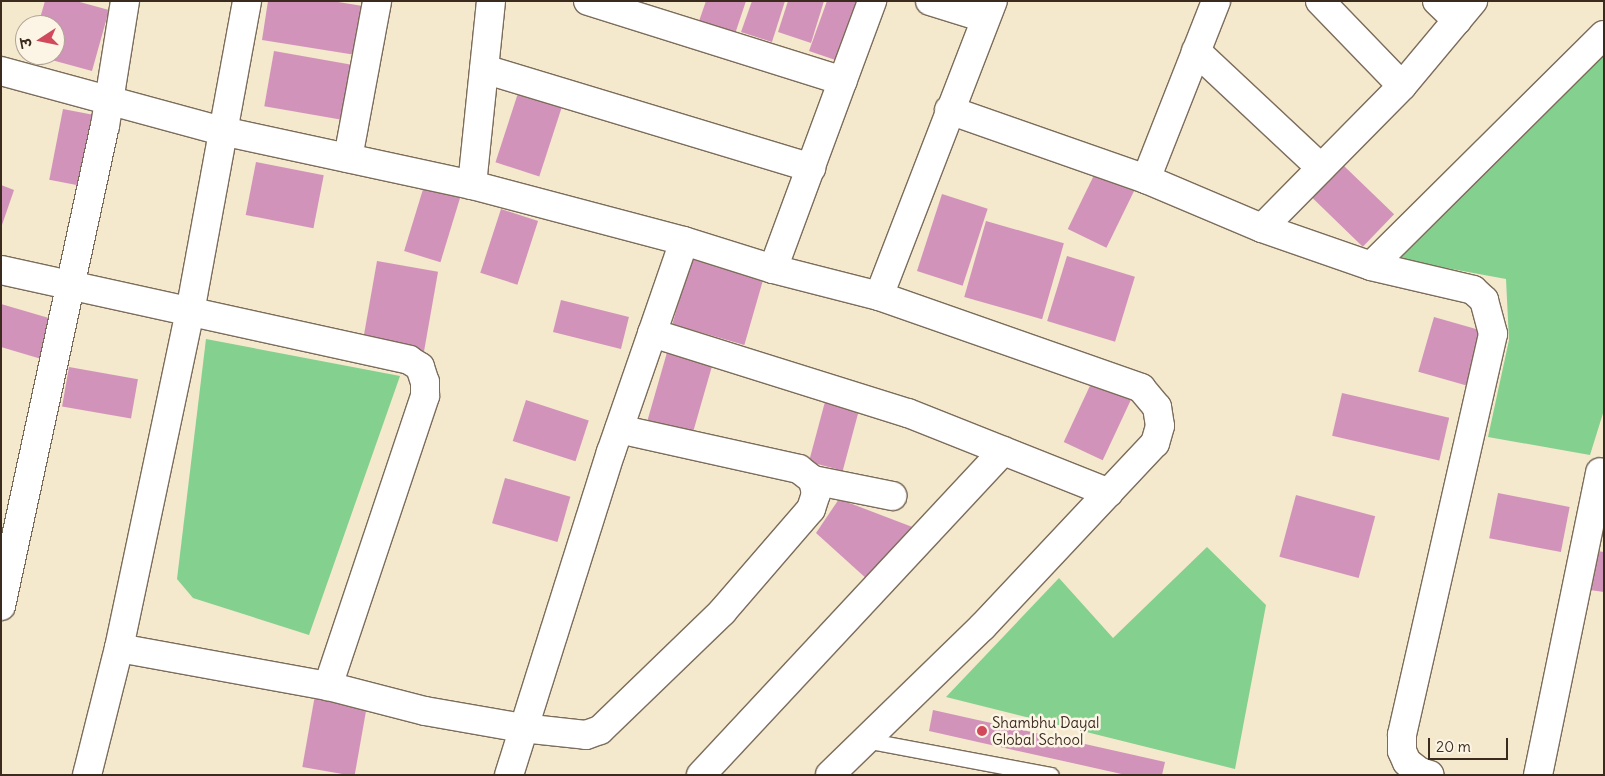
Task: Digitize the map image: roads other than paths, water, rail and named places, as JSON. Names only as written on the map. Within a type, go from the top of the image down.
[{"type":"street","points":[[1,606],[110,100],[125,1]]},
{"type":"street","points":[[87,775],[119,648],[190,312],[247,1]]},
{"type":"street","points":[[348,158],[376,1]]},
{"type":"street","points":[[472,186],[492,1]]},
{"type":"street","points":[[588,1],[844,81]]},
{"type":"street","points":[[773,269],[872,1]]},
{"type":"street","points":[[879,296],[989,10],[930,1]]},
{"type":"street","points":[[1146,179],[1216,1]]},
{"type":"street","points":[[1320,1],[1402,86]]},
{"type":"street","points":[[1262,228],[1402,86],[1465,11],[1437,1]]},
{"type":"street","points":[[1371,266],[1604,35]]},
{"type":"street","points":[[1196,52],[1322,168]]},
{"type":"street","points":[[484,69],[810,168]]},
{"type":"street","points":[[1,71],[222,131],[472,186],[684,241],[773,269],[879,296],[1141,388],[1157,406],[1160,426],[1155,443],[982,627],[830,775]]},
{"type":"street","points":[[949,110],[1146,179],[1262,228],[1371,266],[1472,290],[1484,300],[1491,317],[1493,334],[1402,735],[1402,751],[1407,762],[1420,772],[1430,775]]},
{"type":"street","points":[[508,775],[619,429],[684,241]]},
{"type":"street","points":[[1,270],[410,360],[420,367],[426,382],[425,396],[328,686]]},
{"type":"street","points":[[652,332],[908,413],[1109,493]]},
{"type":"street","points":[[619,429],[800,469],[813,480],[892,496]]},
{"type":"street","points":[[701,775],[1003,451]]},
{"type":"street","points":[[1538,775],[1600,472]]},
{"type":"street","points":[[119,648],[328,686],[425,711],[522,728],[586,735],[613,720],[722,612],[811,508],[816,494],[813,480]]},
{"type":"lane","points":[[864,740],[1051,775]]},
{"type":"place","name":"Shambhu Dayal Global School","points":[[982,731]]}]
